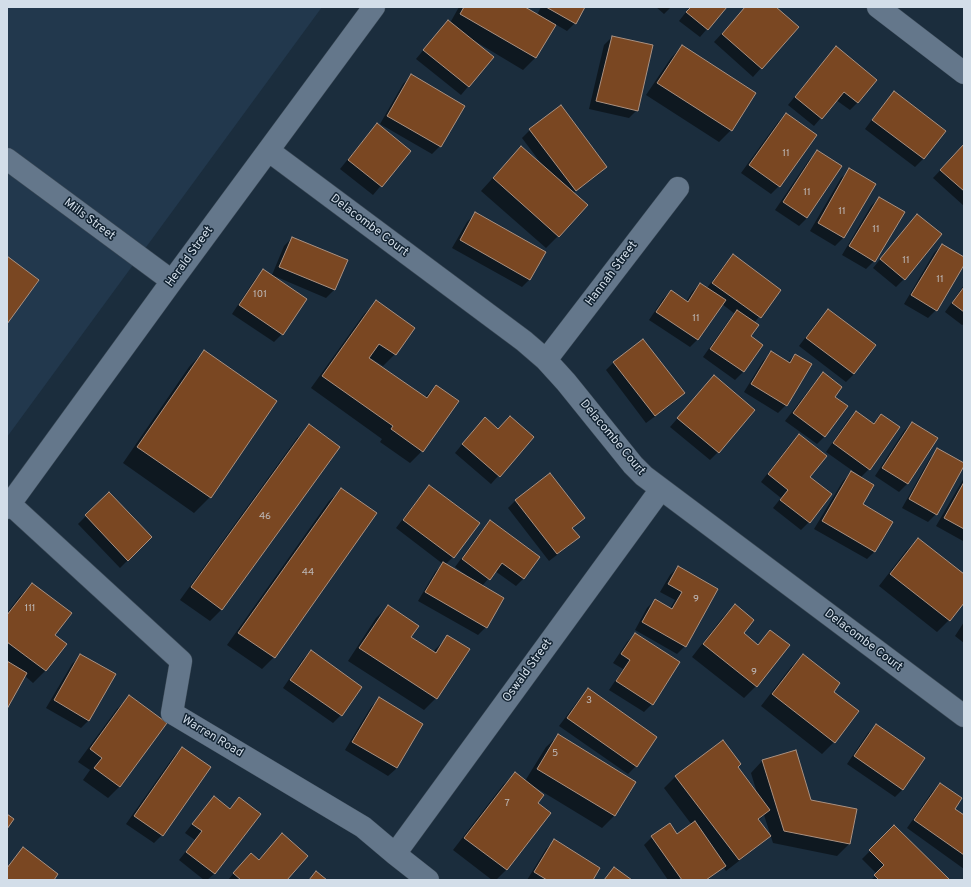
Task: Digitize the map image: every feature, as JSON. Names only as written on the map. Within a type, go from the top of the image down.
[{"type":"street","name":"Herald Street","points":[[9,506],[172,281],[374,7]]},
{"type":"street","points":[[878,7],[964,73]]},
{"type":"street","name":"Delacombe Court","points":[[269,151],[524,341],[546,360],[633,465],[644,476],[964,716]]},
{"type":"street","name":"Mills Street","points":[[7,159],[172,281]]},
{"type":"street","name":"Hannah Street","points":[[546,360],[678,188]]},
{"type":"street","name":"Oswald Street","points":[[395,854],[661,489]]},
{"type":"street","name":"Warren Road","points":[[9,506],[181,661],[172,713],[363,826],[428,880]]},
{"type":"shaded area","points":[[7,7],[322,7],[7,437]]},
{"type":"building","points":[[464,7],[525,7],[556,25],[536,58],[460,14]]},
{"type":"building","points":[[546,7],[585,7],[576,24]]},
{"type":"building","points":[[691,7],[727,7],[708,30],[686,12]]},
{"type":"building","points":[[745,7],[776,7],[799,27],[762,69],[722,34]]},
{"type":"building","points":[[448,20],[494,57],[469,87],[423,50]]},
{"type":"building","points":[[612,36],[653,45],[638,111],[596,101]]},
{"type":"building","points":[[682,45],[756,93],[732,131],[657,83]]},
{"type":"building","points":[[836,46],[877,80],[858,103],[844,92],[822,119],[795,97]]},
{"type":"building","points":[[411,74],[465,106],[441,147],[387,116]]},
{"type":"building","points":[[894,91],[946,131],[924,159],[872,120]]},
{"type":"building","points":[[561,105],[607,167],[576,191],[529,129]]},
{"type":"building","points":[[786,113],[817,135],[780,187],[749,165]]},
{"type":"building","points":[[377,123],[411,151],[382,187],[348,160]]},
{"type":"building","points":[[964,144],[964,191],[940,170]]},
{"type":"building","points":[[521,146],[588,205],[559,237],[493,178]]},
{"type":"building","points":[[817,150],[842,166],[807,218],[783,202]]},
{"type":"building","points":[[849,168],[876,184],[844,238],[818,223]]},
{"type":"building","points":[[879,197],[905,212],[875,262],[849,246]]},
{"type":"building","points":[[475,212],[546,252],[530,280],[460,240]]},
{"type":"building","points":[[917,214],[942,234],[905,280],[880,259]]},
{"type":"building","points":[[292,237],[348,260],[335,290],[279,267]]},
{"type":"building","points":[[942,244],[964,257],[964,265],[937,311],[911,295]]},
{"type":"building","points":[[733,254],[781,290],[761,318],[712,283]]},
{"type":"building","points":[[7,256],[39,280],[7,324]]},
{"type":"building","points":[[263,269],[307,299],[283,335],[239,305]]},
{"type":"building","points":[[700,283],[726,300],[698,340],[656,312],[671,290],[688,302]]},
{"type":"building","points":[[964,287],[964,312],[952,303]]},
{"type":"building","points":[[376,300],[415,328],[396,355],[379,344],[369,358],[427,398],[436,385],[459,401],[423,452],[391,429],[393,426],[322,376]]},
{"type":"building","points":[[828,309],[876,345],[854,374],[806,338]]},
{"type":"building","points":[[737,310],[759,325],[751,336],[763,345],[744,372],[710,349]]},
{"type":"building","points":[[643,339],[685,393],[655,416],[613,362]]},
{"type":"building","points":[[204,350],[277,401],[211,498],[137,447]]},
{"type":"building","points":[[771,351],[790,363],[795,354],[812,364],[787,406],[751,384]]},
{"type":"building","points":[[823,372],[842,387],[835,397],[848,406],[825,437],[793,413]]},
{"type":"building","points":[[714,375],[755,410],[719,453],[677,418]]},
{"type":"building","points":[[856,411],[874,424],[881,414],[900,427],[870,470],[833,443]]},
{"type":"building","points":[[510,416],[534,437],[500,477],[462,444],[485,417],[498,429]]},
{"type":"building","points":[[912,422],[938,438],[908,484],[882,468]]},
{"type":"building","points":[[309,424],[340,447],[222,610],[191,587]]},
{"type":"building","points":[[799,434],[827,456],[810,477],[832,494],[810,523],[780,500],[788,490],[768,474]]},
{"type":"building","points":[[937,448],[964,463],[964,466],[937,515],[909,499]]},
{"type":"building","points":[[851,471],[874,485],[863,504],[893,522],[875,552],[822,521]]},
{"type":"building","points":[[550,473],[585,518],[572,528],[580,537],[557,554],[515,500]]},
{"type":"building","points":[[964,482],[964,529],[944,518]]},
{"type":"building","points":[[429,485],[480,523],[454,558],[403,520]]},
{"type":"building","points":[[341,488],[377,513],[275,658],[238,633]]},
{"type":"building","points":[[109,492],[152,537],[128,561],[85,515]]},
{"type":"building","points":[[490,520],[540,557],[524,579],[502,563],[490,580],[462,559]]},
{"type":"building","points":[[918,538],[964,574],[964,603],[950,621],[890,574]]},
{"type":"building","points":[[443,562],[504,598],[487,628],[425,592]]},
{"type":"building","points":[[678,566],[718,589],[686,647],[642,622],[655,599],[672,609],[682,592],[668,584]]},
{"type":"building","points":[[32,583],[72,613],[55,635],[67,644],[46,671],[7,642],[7,615]]},
{"type":"building","points":[[735,604],[754,620],[744,633],[758,645],[770,630],[790,645],[757,687],[703,644]]},
{"type":"building","points":[[388,605],[419,626],[411,637],[436,653],[447,635],[470,649],[437,699],[359,648]]},
{"type":"building","points":[[635,633],[680,662],[653,705],[616,681],[630,660],[621,654]]},
{"type":"building","points":[[311,650],[362,687],[342,716],[290,680]]},
{"type":"building","points":[[80,654],[116,674],[89,721],[54,700]]},
{"type":"building","points":[[803,654],[840,683],[834,692],[859,711],[835,743],[772,694]]},
{"type":"building","points":[[7,661],[27,673],[7,709]]},
{"type":"building","points":[[588,688],[657,737],[637,767],[567,718]]},
{"type":"building","points":[[129,695],[167,723],[120,787],[94,768],[102,758],[90,749]]},
{"type":"building","points":[[379,697],[423,724],[397,768],[352,742]]},
{"type":"building","points":[[876,724],[925,758],[903,790],[854,756]]},
{"type":"building","points":[[558,734],[636,782],[615,816],[537,769]]},
{"type":"building","points":[[723,740],[741,764],[738,767],[770,810],[758,819],[771,836],[739,860],[675,776]]},
{"type":"building","points":[[182,747],[211,767],[163,836],[134,816]]},
{"type":"building","points":[[796,750],[811,800],[857,809],[850,844],[784,831],[762,760]]},
{"type":"building","points":[[515,772],[544,795],[538,803],[551,813],[507,870],[464,838]]},
{"type":"building","points":[[940,783],[962,798],[955,809],[964,815],[964,855],[914,820]]},
{"type":"building","points":[[214,796],[230,809],[239,797],[261,814],[215,874],[186,852],[202,831],[192,824]]},
{"type":"building","points":[[7,814],[14,819],[7,829]]},
{"type":"building","points":[[695,821],[726,866],[706,880],[682,880],[651,836],[670,823],[677,834]]},
{"type":"building","points":[[894,825],[949,879],[879,880],[874,875],[884,865],[869,850]]},
{"type":"building","points":[[282,833],[308,856],[287,880],[241,880],[233,873],[251,853],[259,860]]},
{"type":"building","points":[[554,839],[600,868],[593,880],[547,880],[534,872]]},
{"type":"building","points":[[23,847],[58,874],[54,880],[7,880],[7,868]]},
{"type":"building","points":[[614,867],[632,880],[604,880]]},
{"type":"building","points":[[316,871],[327,880],[309,880]]}]
